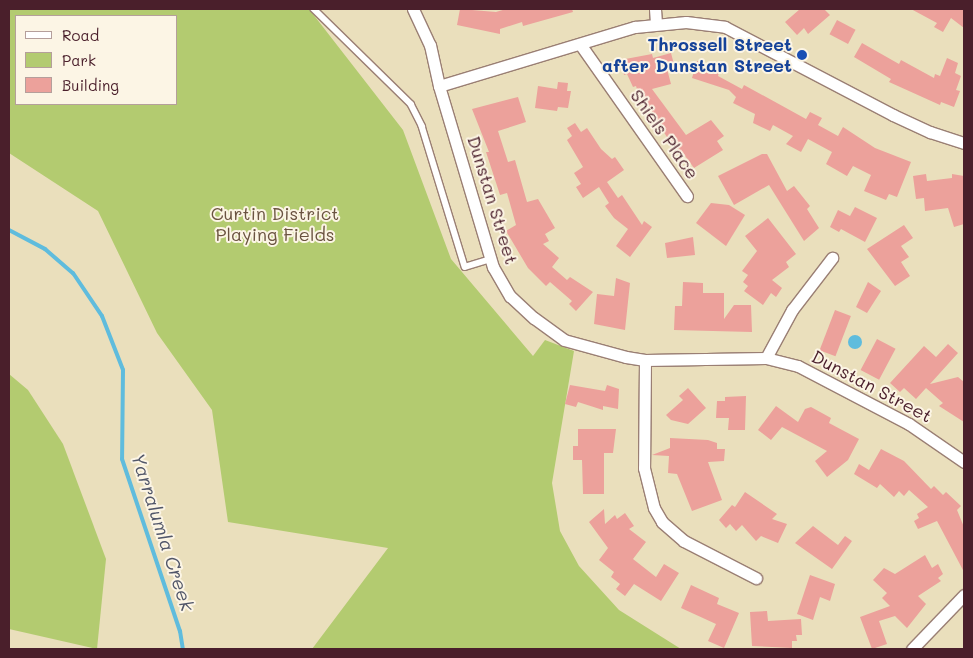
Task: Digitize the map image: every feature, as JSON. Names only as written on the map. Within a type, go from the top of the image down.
[{"type":"street","name":"Dunstan Street","points":[[413,9],[430,45],[439,86],[491,259],[510,296],[564,340],[645,360],[766,358],[824,378],[909,424],[964,462]]},
{"type":"street","points":[[655,9],[656,22]]},
{"type":"street","points":[[439,86],[656,22],[726,27],[893,115],[930,132],[964,143]]},
{"type":"street","name":"Shiels Place","points":[[580,44],[687,196]]},
{"type":"street","points":[[766,358],[792,310],[832,258]]},
{"type":"street","points":[[645,360],[644,468],[654,508],[662,522],[684,541],[756,578]]},
{"type":"street","points":[[912,649],[964,595]]},
{"type":"lane","points":[[314,9],[411,104],[422,126],[465,267],[491,259]]},
{"type":"green space","name":"Curtin District Playing Fields","points":[[9,9],[309,9],[403,130],[451,259],[533,356],[545,340],[574,351],[552,483],[560,531],[579,566],[619,610],[681,649],[312,649],[388,548],[228,522],[212,410],[157,333],[98,211],[9,153]]},
{"type":"green space","points":[[9,374],[28,390],[63,444],[106,559],[97,649],[9,629]]},
{"type":"water","points":[[855,335],[860,337],[862,342],[860,347],[855,349],[850,347],[848,342],[850,337]]},
{"type":"building","points":[[460,9],[496,12],[506,9],[572,9],[573,12],[523,26],[522,22],[500,29],[500,34],[457,25]]},
{"type":"building","points":[[800,9],[824,9],[830,15],[808,34],[804,28],[797,35],[785,22]]},
{"type":"building","points":[[911,9],[964,9],[964,28],[951,18],[943,32],[934,27],[937,23]]},
{"type":"building","points":[[837,20],[856,30],[848,44],[829,34]]},
{"type":"building","points":[[862,43],[899,64],[901,60],[934,78],[935,74],[940,76],[947,58],[958,63],[955,73],[961,76],[956,90],[960,91],[954,107],[941,102],[940,105],[889,82],[891,79],[854,57]]},
{"type":"building","points":[[671,53],[675,68],[667,69],[671,84],[652,89],[686,135],[711,120],[724,136],[717,141],[723,150],[694,168],[683,153],[679,156],[646,101],[641,102],[636,86],[633,87],[627,74],[624,75],[620,60],[652,54],[653,58]]},
{"type":"building","points":[[697,61],[720,69],[718,76],[742,89],[744,85],[806,119],[810,112],[822,118],[818,125],[838,136],[843,127],[875,148],[911,162],[897,197],[889,194],[886,200],[864,191],[871,175],[853,166],[847,176],[826,164],[832,152],[808,139],[801,152],[786,144],[793,136],[773,125],[770,131],[753,123],[755,114],[733,103],[736,97],[729,90],[692,78]]},
{"type":"building","points":[[558,82],[568,83],[567,91],[571,91],[568,108],[558,107],[557,111],[535,108],[538,86],[557,89]]},
{"type":"building","points":[[518,97],[526,122],[498,131],[508,162],[515,160],[527,202],[538,199],[555,228],[545,234],[549,241],[543,244],[559,258],[552,267],[567,280],[570,277],[593,292],[576,311],[569,304],[572,301],[550,282],[546,286],[528,268],[506,231],[516,225],[507,193],[500,195],[486,152],[489,152],[472,109]]},
{"type":"building","points":[[575,123],[581,132],[587,128],[601,149],[612,159],[615,157],[624,170],[607,182],[618,198],[622,195],[642,225],[644,221],[652,227],[630,257],[616,246],[628,229],[614,218],[605,206],[609,203],[599,187],[583,198],[576,187],[581,184],[574,173],[583,167],[567,140],[572,136],[567,128]]},
{"type":"building","points":[[762,154],[767,154],[787,191],[794,186],[810,206],[807,209],[819,228],[804,241],[769,185],[734,205],[718,176]]},
{"type":"building","points":[[926,174],[927,181],[952,178],[952,174],[964,176],[964,224],[954,227],[948,208],[925,211],[924,198],[916,199],[913,176]]},
{"type":"building","points":[[711,203],[729,205],[745,215],[726,246],[696,223]]},
{"type":"building","points":[[855,207],[877,218],[865,242],[841,229],[839,232],[830,227],[838,210],[850,216]]},
{"type":"building","points":[[768,218],[796,254],[786,262],[789,267],[772,280],[782,288],[776,297],[771,293],[763,305],[744,291],[748,286],[743,282],[748,275],[742,271],[757,251],[745,236]]},
{"type":"building","points":[[904,225],[913,238],[901,246],[909,257],[901,262],[910,276],[895,286],[867,249]]},
{"type":"building","points":[[693,237],[695,255],[667,258],[665,243]]},
{"type":"building","points":[[616,278],[630,283],[625,330],[594,324],[597,294],[614,296]]},
{"type":"building","points":[[683,282],[703,283],[703,293],[724,293],[724,319],[734,305],[751,305],[752,332],[674,330],[675,306],[682,306]]},
{"type":"building","points":[[868,282],[881,291],[867,313],[856,307]]},
{"type":"building","points":[[835,310],[851,316],[835,356],[820,350]]},
{"type":"building","points":[[877,339],[896,349],[879,380],[861,370]]},
{"type":"building","points":[[948,344],[958,353],[930,384],[958,377],[964,382],[964,422],[939,406],[943,403],[926,388],[916,399],[904,388],[900,392],[890,383],[924,346],[936,357]]},
{"type":"building","points":[[570,385],[605,391],[607,385],[619,389],[618,409],[603,406],[603,410],[578,402],[576,407],[565,404]]},
{"type":"building","points":[[688,388],[706,408],[688,424],[671,420],[666,415],[683,400],[679,396]]},
{"type":"building","points":[[746,396],[745,430],[728,430],[729,418],[716,418],[717,401],[725,401],[725,397]]},
{"type":"building","points":[[776,406],[798,422],[805,409],[811,407],[831,418],[829,423],[859,439],[848,460],[827,477],[815,461],[827,451],[782,427],[771,440],[758,430]]},
{"type":"building","points":[[578,429],[616,429],[613,453],[604,453],[604,494],[583,494],[582,460],[573,460],[573,446],[578,446]]},
{"type":"building","points":[[670,438],[708,440],[717,443],[717,449],[725,449],[724,461],[708,462],[722,500],[692,511],[677,474],[668,473],[669,456],[652,455],[670,448]]},
{"type":"building","points":[[881,449],[904,461],[931,489],[934,486],[943,495],[946,492],[961,506],[957,510],[964,527],[964,572],[937,521],[918,529],[914,521],[919,518],[917,514],[928,507],[909,490],[904,496],[899,491],[894,497],[880,484],[877,488],[854,474],[859,464],[869,470]]},
{"type":"building","points":[[745,492],[777,514],[772,519],[787,524],[778,543],[761,536],[756,541],[742,525],[736,531],[730,524],[726,528],[719,520],[732,505],[735,507]]},
{"type":"building","points":[[604,509],[605,524],[615,515],[617,519],[625,513],[634,526],[629,529],[646,542],[633,559],[656,577],[664,564],[679,573],[661,601],[634,584],[625,596],[616,589],[620,584],[611,577],[614,572],[599,560],[608,548],[589,522]]},
{"type":"building","points":[[813,526],[838,545],[845,536],[852,541],[832,569],[795,543]]},
{"type":"building","points":[[925,555],[932,568],[938,564],[943,574],[938,578],[941,581],[918,596],[926,604],[907,628],[895,616],[879,621],[887,644],[872,649],[860,617],[890,606],[882,598],[887,593],[873,580],[884,568],[895,574]]},
{"type":"building","points":[[810,575],[835,584],[830,601],[820,597],[813,620],[797,614]]},
{"type":"building","points":[[691,585],[719,598],[717,604],[739,613],[724,648],[708,641],[716,624],[681,608]]},
{"type":"building","points":[[767,611],[768,621],[801,619],[802,635],[796,635],[797,641],[792,641],[792,648],[752,646],[750,612]]},
{"type":"waterway","name":"Yarralumla Creek","points":[[9,230],[45,249],[73,273],[102,316],[123,370],[122,459],[180,631],[183,649]]},
{"type":"place","name":"Throssell Street after Dunstan Street","points":[[802,55]]}]
